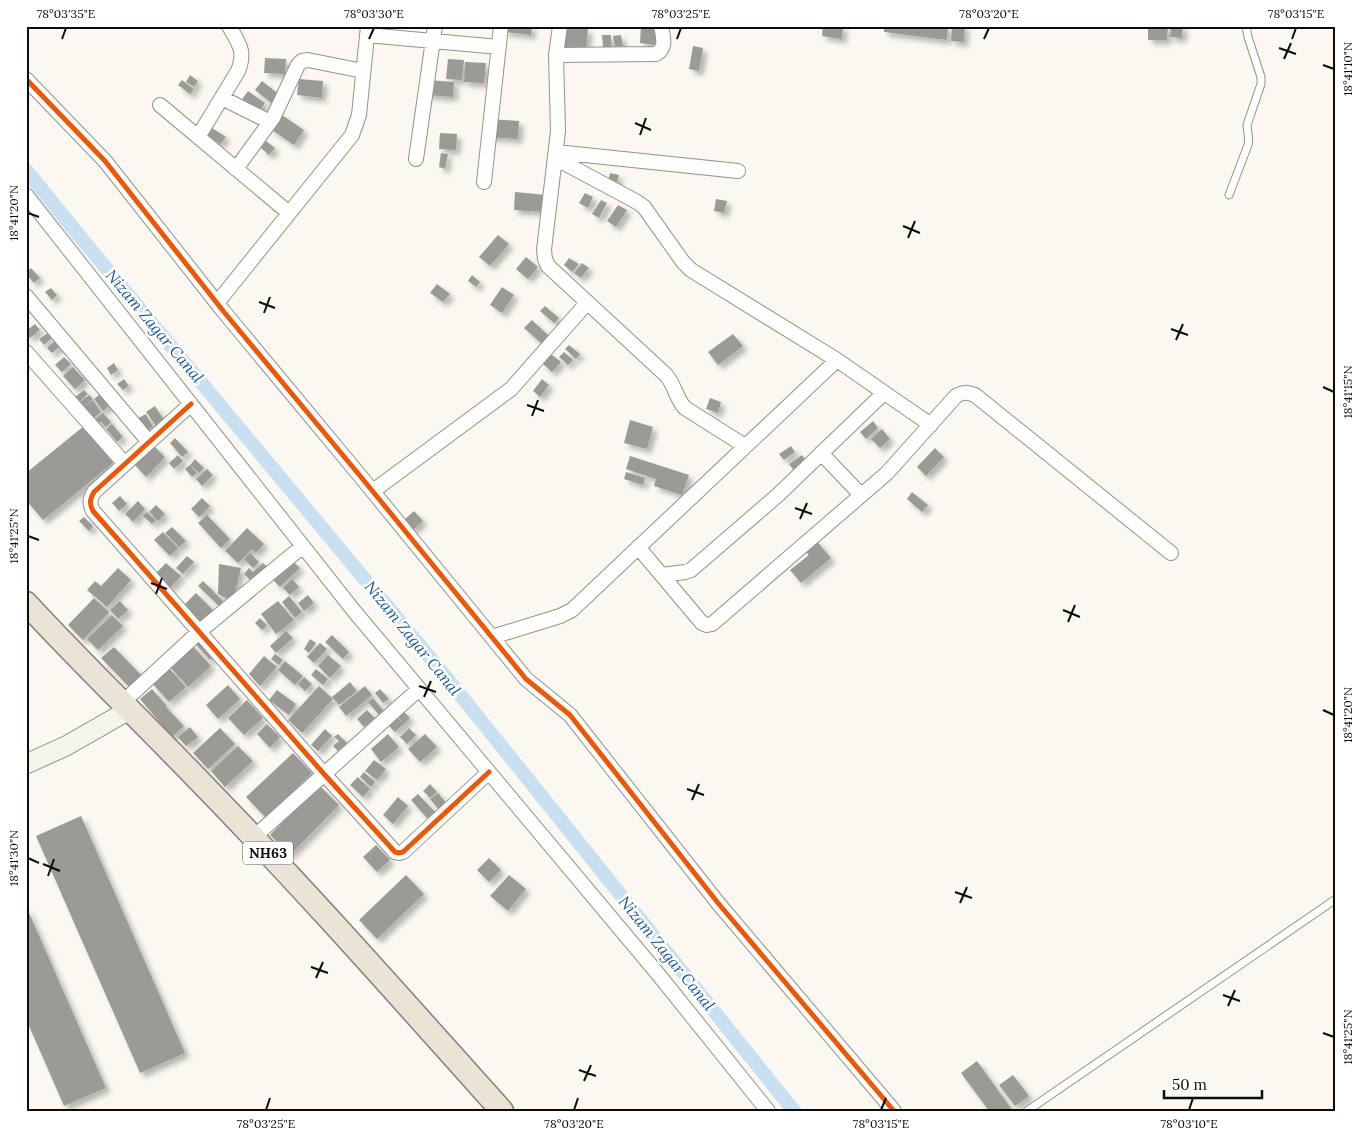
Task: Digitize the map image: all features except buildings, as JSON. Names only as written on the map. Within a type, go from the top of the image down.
[{"type":"highway","name":"NH63","points":[[26,604],[65,646],[212,793],[502,1111]]},
{"type":"main road","points":[[26,764],[66,746],[126,706]]},
{"type":"street","points":[[198,137],[238,71],[241,62],[240,44],[229,26]]},
{"type":"street","points":[[416,159],[436,26]]},
{"type":"street","points":[[484,182],[501,26]]},
{"type":"street","points":[[560,26],[556,55],[558,131],[544,250],[548,266],[671,381],[681,404],[685,408],[745,446]]},
{"type":"street","points":[[556,55],[656,54],[661,51],[664,44],[661,26]]},
{"type":"street","points":[[217,303],[352,135],[359,115],[368,30],[433,41],[499,47]]},
{"type":"street","points":[[236,169],[273,118],[298,64],[308,60],[363,71]]},
{"type":"street","points":[[26,79],[105,161],[217,303],[492,638],[531,684],[570,714],[718,903],[894,1111]]},
{"type":"street","points":[[222,98],[270,122]]},
{"type":"street","points":[[160,105],[289,213]]},
{"type":"street","points":[[555,155],[738,171]]},
{"type":"street","points":[[555,155],[644,207],[682,262],[691,270],[836,360],[931,424]]},
{"type":"street","points":[[26,195],[354,612],[658,974],[768,1111]]},
{"type":"street","points":[[26,296],[149,442]]},
{"type":"street","points":[[373,491],[511,389],[587,303]]},
{"type":"street","points":[[26,352],[125,464]]},
{"type":"street","points":[[492,638],[560,616],[572,610],[836,360]]},
{"type":"street","points":[[638,548],[702,623],[706,625],[712,624],[893,467],[956,396],[968,392],[975,395],[1171,553]]},
{"type":"street","points":[[662,576],[691,570],[778,495],[884,393]]},
{"type":"street","points":[[192,404],[94,492],[90,499],[93,511],[392,849],[399,853],[403,852],[489,772]]},
{"type":"street","points":[[822,453],[861,495]]},
{"type":"street","points":[[126,706],[200,631],[303,546]]},
{"type":"street","points":[[253,838],[419,689]]},
{"type":"lane","points":[[1229,195],[1248,146],[1247,125],[1261,84],[1261,77],[1246,26]]},
{"type":"lane","points":[[1027,1111],[1336,899]]},
{"type":"waterway","name":"Nizam Zagar Canal","points":[[26,170],[446,677],[794,1111]]},
{"type":"cycle path","points":[[26,79],[105,161],[224,312],[526,679],[570,715],[718,903],[894,1111]]},
{"type":"cycle path","points":[[191,404],[94,492],[90,501],[93,511],[395,852],[403,852],[489,772]]}]
